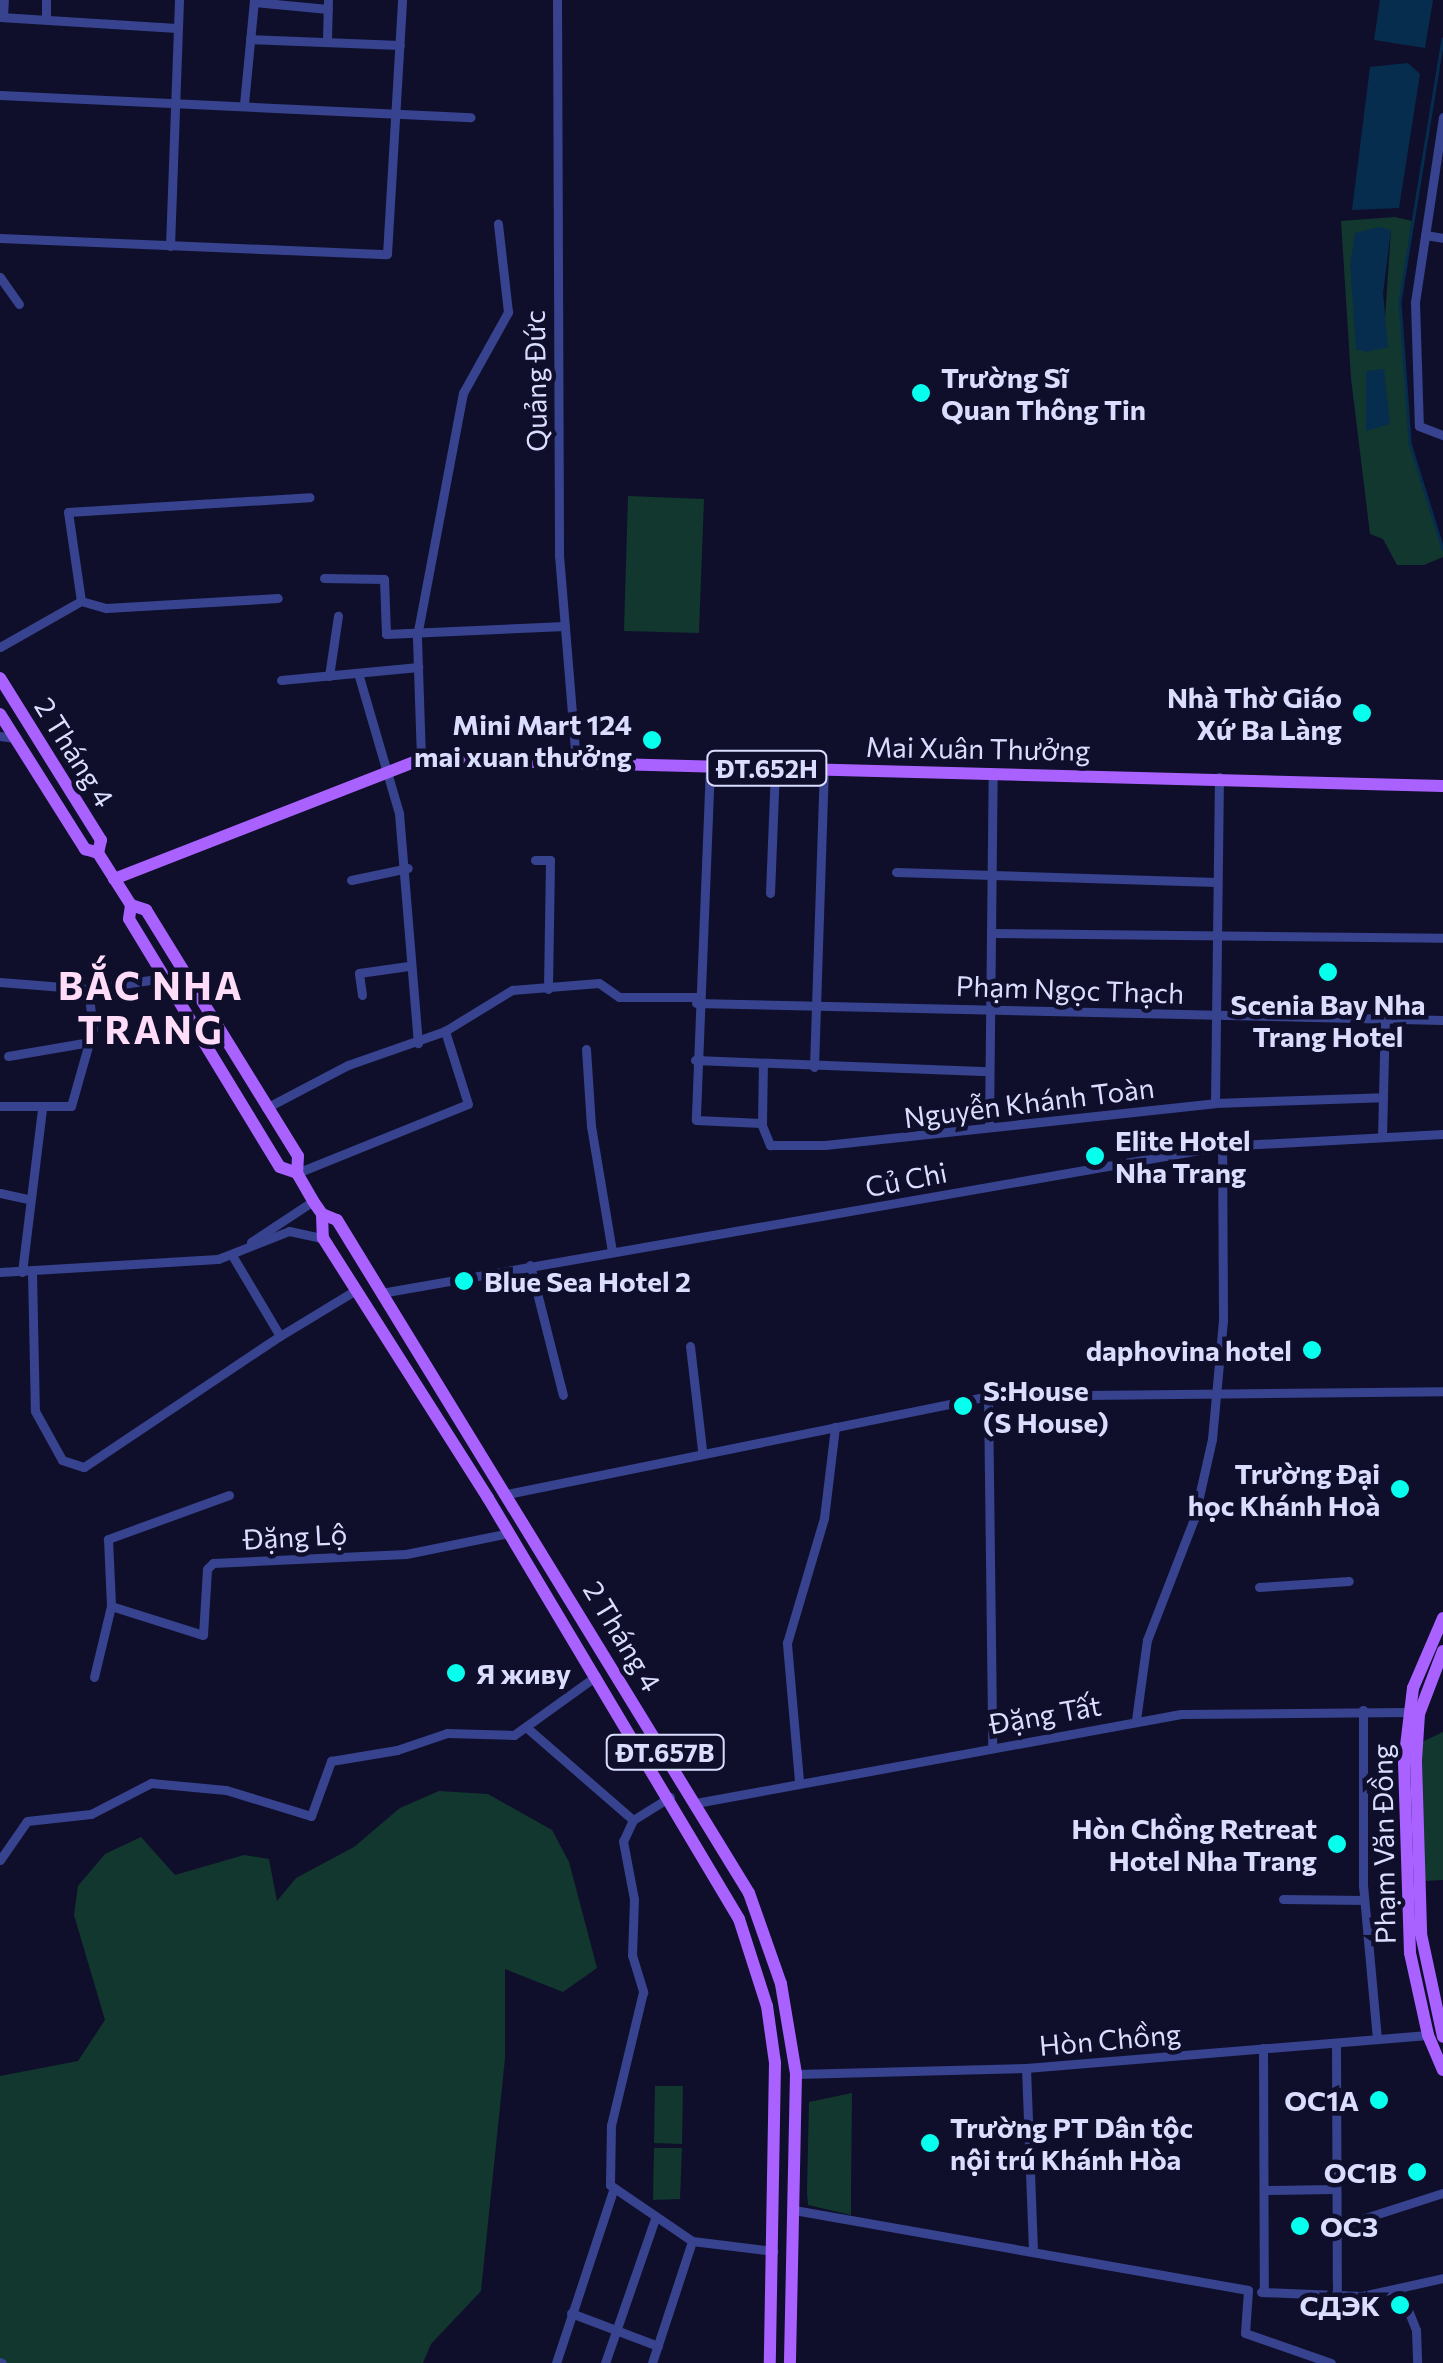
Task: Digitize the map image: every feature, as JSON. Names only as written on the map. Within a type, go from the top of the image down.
[{"type":"main road","name":"2 Tháng 4","points":[[0,678],[101,840],[98,853]]},
{"type":"main road","name":"2 Tháng 4","points":[[0,714],[85,848],[98,853],[131,905],[146,910],[298,1156],[297,1173],[313,1201],[322,1214],[337,1220],[748,1893],[775,1963],[796,2074],[790,2363]]},
{"type":"main road","name":"Mai Xuân Thưởng","points":[[114,879],[382,770],[422,759],[1219,777],[1443,786]]},
{"type":"main road","name":"2 Tháng 4","points":[[131,905],[129,919],[280,1168],[297,1173]]},
{"type":"main road","points":[[322,1214],[323,1238]]},
{"type":"main road","name":"2 Tháng 4","points":[[323,1238],[488,1498],[680,1813],[739,1919],[767,2006],[775,2063],[770,2363]]},
{"type":"main road","points":[[488,1498],[507,1494]]},
{"type":"main road","name":"Phạm Văn Đồng","points":[[1443,1618],[1413,1713],[1408,1935],[1443,2070]]},
{"type":"main road","name":"Phạm Văn Đồng","points":[[1413,1713],[1443,1651]]},
{"type":"main road","points":[[680,1813],[696,1803]]},
{"type":"main road","points":[[775,2063],[796,2074]]},
{"type":"street","points":[[4,0],[2,17],[177,28]]},
{"type":"street","points":[[46,0],[46,20]]},
{"type":"street","points":[[170,246],[179,0]]},
{"type":"street","points":[[0,238],[384,254],[391,242],[402,0]]},
{"type":"street","name":"Quảng Đức","points":[[557,0],[565,626],[576,762]]},
{"type":"street","points":[[244,104],[254,1],[328,5],[326,40]]},
{"type":"street","points":[[250,39],[400,45]]},
{"type":"street","points":[[0,96],[173,100],[470,117]]},
{"type":"street","points":[[1443,117],[1415,302],[1419,426],[1443,435]]},
{"type":"street","points":[[422,759],[416,636],[464,394],[508,312],[498,224]]},
{"type":"street","points":[[1425,235],[1443,238]]},
{"type":"street","points":[[0,277],[19,304]]},
{"type":"street","points":[[80,600],[68,512],[310,497]]},
{"type":"street","points":[[324,578],[384,579],[386,634],[416,636],[565,626]]},
{"type":"street","points":[[0,647],[80,600],[106,608],[278,598]]},
{"type":"street","points":[[328,676],[338,616]]},
{"type":"street","points":[[281,680],[418,667]]},
{"type":"street","points":[[358,673],[382,770],[399,813],[408,868],[409,966],[418,1043]]},
{"type":"street","points":[[0,736],[15,738]]},
{"type":"street","points":[[710,766],[695,1060],[988,1071]]},
{"type":"street","points":[[770,893],[775,768]]},
{"type":"street","points":[[814,1067],[824,770]]},
{"type":"street","points":[[989,1126],[994,773]]},
{"type":"street","points":[[1215,1103],[1219,777]]},
{"type":"street","points":[[534,860],[550,860],[548,989]]},
{"type":"street","points":[[351,880],[408,868]]},
{"type":"street","points":[[896,872],[1216,882]]},
{"type":"street","points":[[990,933],[1218,932],[1443,938]]},
{"type":"street","points":[[362,994],[359,973],[409,966]]},
{"type":"street","points":[[0,982],[88,989],[164,978]]},
{"type":"street","name":"Phạm Ngọc Thạch","points":[[266,1108],[338,1069],[445,1031],[494,996],[599,983],[619,997],[1443,1020]]},
{"type":"street","points":[[0,1106],[71,1106],[84,1044],[93,1029],[88,989]]},
{"type":"street","points":[[1382,1137],[1384,1017]]},
{"type":"street","points":[[297,1173],[468,1104],[445,1031]]},
{"type":"street","points":[[8,1056],[84,1044]]},
{"type":"street","points":[[586,1049],[591,1126],[612,1251]]},
{"type":"street","name":"Nguyễn Khánh Toàn","points":[[695,1060],[696,1120],[762,1124],[766,1141],[778,1146],[926,1139],[989,1126],[1215,1103],[1382,1096]]},
{"type":"street","points":[[762,1124],[763,1063]]},
{"type":"street","points":[[42,1109],[28,1199],[27,1272],[35,1411],[62,1460],[76,1467],[356,1290]]},
{"type":"street","name":"Củ Chi","points":[[381,1294],[1222,1146],[1443,1134]]},
{"type":"street","points":[[1136,1720],[1147,1640],[1200,1498],[1223,1320],[1222,1146]]},
{"type":"street","points":[[0,1193],[28,1199]]},
{"type":"street","points":[[232,1255],[313,1201]]},
{"type":"street","points":[[0,1272],[232,1255],[289,1231],[323,1238]]},
{"type":"street","points":[[232,1255],[280,1336]]},
{"type":"street","points":[[530,1265],[563,1396]]},
{"type":"street","points":[[690,1346],[702,1450]]},
{"type":"street","points":[[507,1494],[702,1450],[988,1396],[1443,1391]]},
{"type":"street","points":[[988,1396],[992,1746]]},
{"type":"street","points":[[799,1781],[787,1644],[824,1518],[834,1427]]},
{"type":"street","name":"Đặng Lộ","points":[[229,1495],[108,1539],[111,1606],[203,1636],[207,1569],[213,1563],[406,1554],[509,1533]]},
{"type":"street","points":[[1258,1587],[1349,1581]]},
{"type":"street","points":[[94,1677],[111,1606]]},
{"type":"street","points":[[0,1860],[27,1820],[91,1814],[140,1786],[226,1790],[311,1816],[322,1772],[336,1758],[397,1750],[447,1733],[501,1737],[526,1728],[596,1676]]},
{"type":"street","name":"Đặng Tất","points":[[696,1803],[1136,1720],[1229,1710],[1413,1713]]},
{"type":"street","points":[[1363,1710],[1364,1900],[1377,2040]]},
{"type":"street","points":[[526,1728],[633,1820]]},
{"type":"street","points":[[556,2363],[613,2191],[609,2138],[643,1992],[632,1954],[634,1899],[623,1841],[633,1820],[670,1797]]},
{"type":"street","points":[[1283,1899],[1364,1900]]},
{"type":"street","name":"Hòn Chồng","points":[[796,2074],[1026,2068],[1437,2035]]},
{"type":"street","points":[[1336,2042],[1337,2297]]},
{"type":"street","points":[[1264,2048],[1264,2292]]},
{"type":"street","points":[[1026,2068],[1033,2248]]},
{"type":"street","points":[[1264,2190],[1336,2190]]},
{"type":"street","points":[[613,2191],[692,2240],[773,2251]]},
{"type":"street","points":[[1336,2227],[1443,2192]]},
{"type":"street","points":[[794,2210],[1033,2248],[1264,2292],[1337,2297],[1400,2290],[1443,2278]]},
{"type":"street","points":[[605,2363],[655,2220]]},
{"type":"street","points":[[652,2363],[692,2240]]},
{"type":"street","points":[[1248,2290],[1245,2333],[1331,2363]]},
{"type":"street","points":[[1400,2290],[1416,2330],[1417,2363]]},
{"type":"street","points":[[570,2314],[658,2346]]},
{"type":"green space","points":[[1395,217],[1412,221],[1400,302],[1410,443],[1443,549],[1443,557],[1424,565],[1397,565],[1383,539],[1370,534],[1351,378],[1341,221]],"holes":[[[1391,230],[1384,333],[1357,350],[1354,306]]]},
{"type":"green space","points":[[628,496],[704,499],[699,633],[624,631]]},
{"type":"green space","points":[[1443,1732],[1443,1880],[1423,1881],[1422,1742]]},
{"type":"green space","points":[[439,1791],[488,1794],[552,1830],[569,1862],[597,1968],[563,1992],[505,1969],[505,2058],[481,2291],[431,2344],[423,2363],[0,2363],[0,2076],[78,2061],[105,2020],[74,1915],[78,1886],[105,1854],[141,1837],[175,1875],[244,1855],[269,1859],[277,1901],[296,1878],[354,1847],[400,1808]]},
{"type":"green space","points":[[655,2086],[683,2086],[682,2144],[654,2143]]},
{"type":"green space","points":[[852,2093],[851,2215],[808,2205],[807,2192],[809,2102]]},
{"type":"green space","points":[[654,2148],[682,2148],[680,2199],[653,2200]]},
{"type":"water","points":[[1380,0],[1433,0],[1425,48],[1374,40]]},
{"type":"water","points":[[1408,63],[1420,74],[1399,208],[1352,210],[1370,67]]},
{"type":"water","points":[[1379,227],[1391,230],[1383,293],[1388,347],[1366,352],[1356,349],[1350,265],[1355,233]]},
{"type":"water","points":[[1384,369],[1390,424],[1366,431],[1366,371]]},
{"type":"waterway","points":[[1443,39],[1400,302],[1410,443],[1443,549]]},
{"type":"place","name":"Trường Sĩ Quan Thông Tin","points":[[921,393]]},
{"type":"place","name":"Nhà Thờ Giáo Xứ Ba Làng","points":[[1362,713]]},
{"type":"place","name":"Mini Mart 124 mai xuan thưởng","points":[[652,740]]},
{"type":"place","name":"Scenia Bay Nha Trang Hotel","points":[[1328,972]]},
{"type":"place","name":"Elite Hotel Nha Trang","points":[[1095,1156]]},
{"type":"place","name":"Blue Sea Hotel 2","points":[[464,1281]]},
{"type":"place","name":"daphovina hotel","points":[[1312,1350]]},
{"type":"place","name":"S:House (S House)","points":[[963,1406]]},
{"type":"place","name":"Trường Đại học Khánh Hoà","points":[[1400,1489]]},
{"type":"place","name":"Я живу","points":[[456,1673]]},
{"type":"place","name":"Hòn Chồng Retreat Hotel Nha Trang","points":[[1337,1844]]},
{"type":"place","name":"OC1A","points":[[1379,2100]]},
{"type":"place","name":"Trường PT Dân tộc nội trú Khánh Hòa","points":[[930,2143]]},
{"type":"place","name":"OC1B","points":[[1417,2172]]},
{"type":"place","name":"OC3","points":[[1300,2226]]},
{"type":"place","name":"СДЭК","points":[[1400,2305]]},
{"type":"district","name":"BẮC NHA TRANG","points":[[151,1007]]}]
